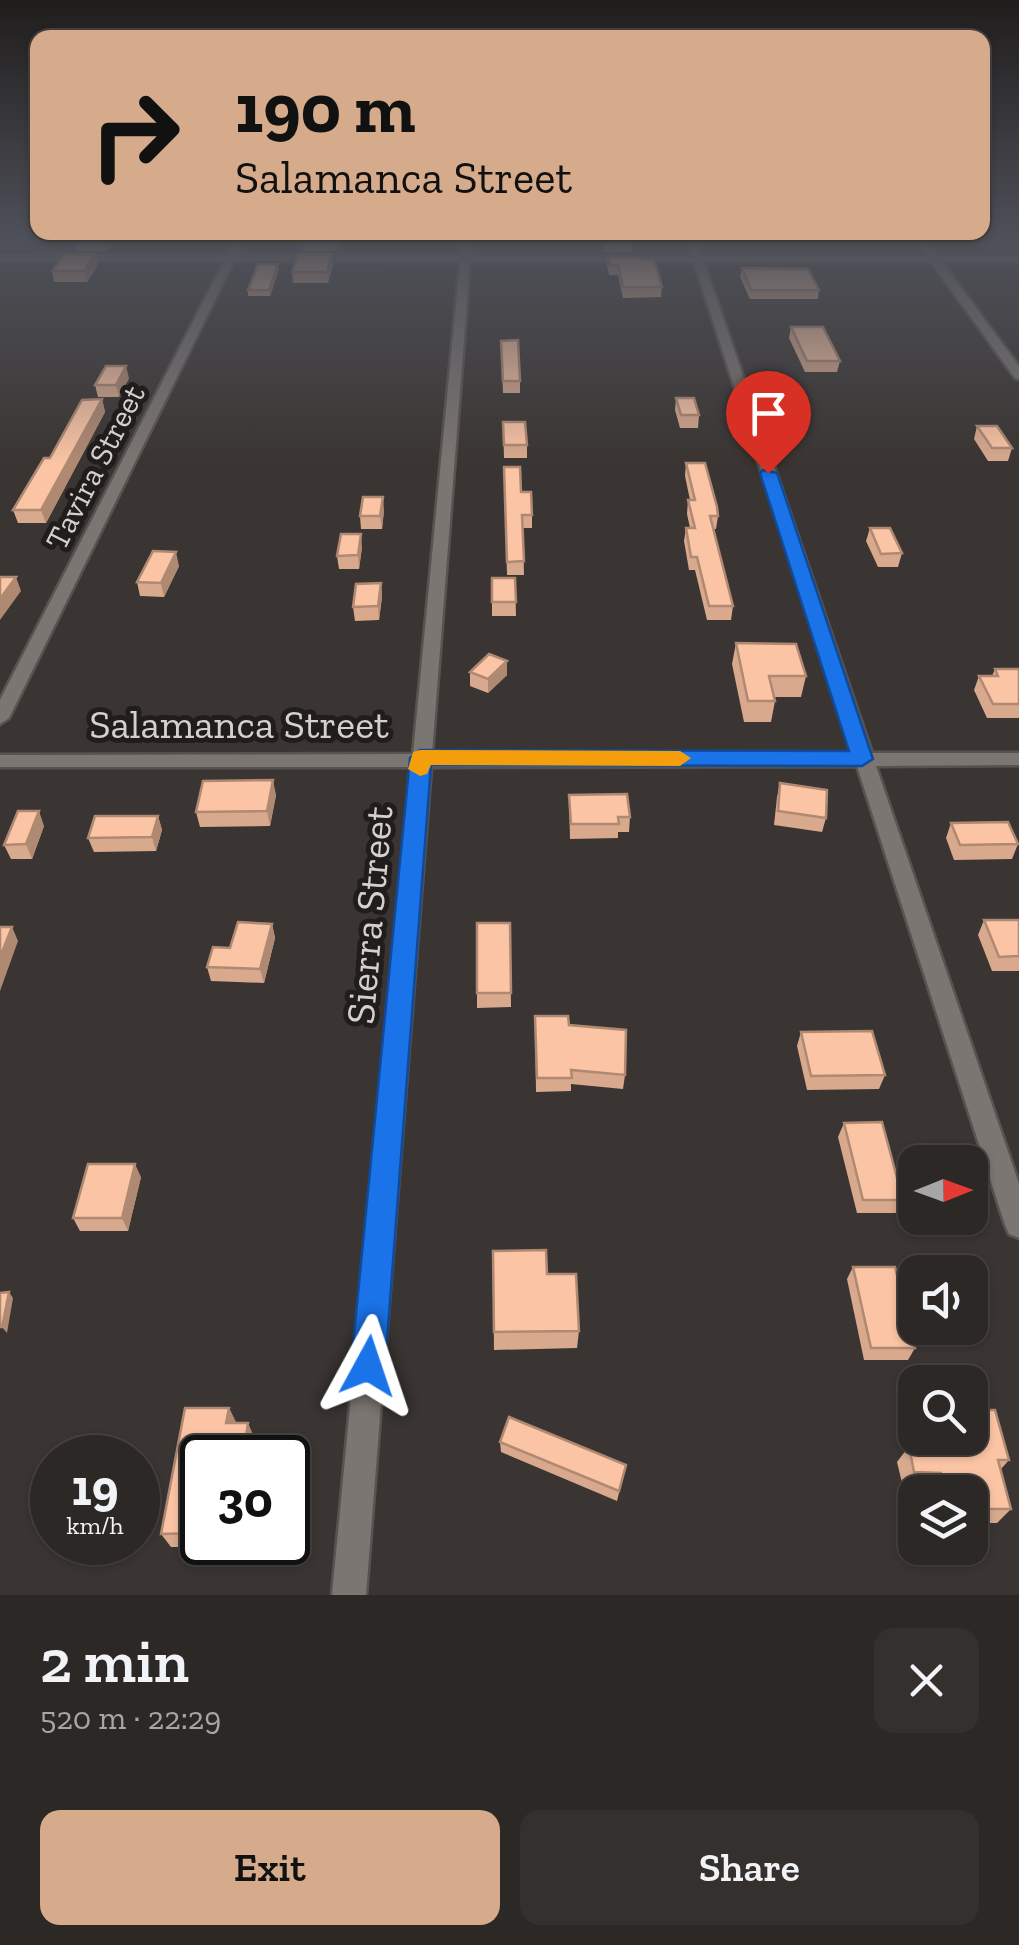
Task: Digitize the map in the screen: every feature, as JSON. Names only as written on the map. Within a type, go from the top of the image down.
[{"type":"street","name":"Tavira Street","points":[[0,718],[202,315]]},
{"type":"street","name":"Sierra Street","points":[[348,1595],[460,315]]},
{"type":"street","points":[[716,315],[1019,1225]]},
{"type":"street","points":[[975,315],[1019,375]]},
{"type":"street","name":"Salamanca Street","points":[[0,761],[1019,759]]},
{"type":"building","points":[[791,327],[823,327],[840,361],[807,361]]},
{"type":"building","points":[[518,340],[520,381],[503,381],[501,341]]},
{"type":"building","points":[[106,366],[126,366],[116,385],[95,385]]},
{"type":"building","points":[[676,398],[694,398],[699,415],[681,415]]},
{"type":"building","points":[[102,399],[41,510],[13,510],[44,458],[50,458],[82,400]]},
{"type":"building","points":[[503,422],[525,422],[527,445],[504,445]]},
{"type":"building","points":[[977,426],[997,426],[1012,448],[992,448]]},
{"type":"building","points":[[686,463],[705,463],[718,516],[710,516],[733,606],[709,606],[697,557],[691,557],[686,528],[695,528],[688,500],[695,500]]},
{"type":"building","points":[[504,467],[520,467],[521,492],[531,492],[532,515],[522,515],[524,561],[507,562]]},
{"type":"building","points":[[363,497],[383,497],[380,516],[360,516]]},
{"type":"building","points":[[870,528],[890,528],[902,553],[881,554]]},
{"type":"building","points":[[341,534],[361,534],[358,555],[337,556]]},
{"type":"building","points":[[153,551],[176,552],[161,583],[137,582]]},
{"type":"building","points":[[0,577],[16,577],[0,599]]},
{"type":"building","points":[[492,578],[515,578],[516,602],[492,602]]},
{"type":"building","points":[[381,583],[378,606],[353,607],[356,584]]},
{"type":"building","points":[[736,643],[796,644],[806,676],[769,676],[775,701],[748,701]]},
{"type":"building","points":[[489,654],[507,661],[488,679],[470,672]]},
{"type":"building","points":[[995,669],[1019,669],[1019,704],[993,704],[979,676],[998,676]]},
{"type":"building","points":[[273,780],[267,811],[196,812],[203,781]]},
{"type":"building","points":[[780,783],[827,790],[826,818],[778,811]]},
{"type":"building","points":[[627,794],[630,817],[618,817],[619,824],[571,824],[569,795]]},
{"type":"building","points":[[18,811],[39,811],[26,844],[4,845]]},
{"type":"building","points":[[95,816],[158,816],[152,837],[88,838]]},
{"type":"building","points":[[1008,822],[1018,844],[960,845],[951,823]]},
{"type":"building","points":[[984,920],[1019,920],[1019,956],[999,957]]},
{"type":"building","points":[[238,922],[272,924],[260,969],[207,967],[213,947],[230,948]]},
{"type":"building","points":[[477,923],[510,923],[511,993],[477,993]]},
{"type":"building","points":[[0,927],[12,927],[0,957]]},
{"type":"building","points":[[535,1016],[568,1016],[569,1025],[626,1030],[625,1075],[571,1070],[572,1078],[537,1078]]},
{"type":"building","points":[[872,1031],[885,1075],[811,1076],[801,1032]]},
{"type":"building","points":[[882,1122],[898,1181],[898,1200],[863,1200],[844,1123]]},
{"type":"building","points":[[88,1164],[135,1164],[122,1218],[73,1218]]},
{"type":"building","points":[[546,1250],[547,1274],[576,1274],[579,1331],[494,1332],[493,1251]]},
{"type":"building","points":[[853,1267],[895,1267],[898,1345],[915,1348],[871,1348]]},
{"type":"building","points":[[9,1292],[2,1327],[0,1327],[0,1293]]},
{"type":"building","points":[[185,1408],[229,1408],[226,1423],[248,1423],[246,1435],[180,1435],[180,1534],[161,1534]]},
{"type":"building","points":[[988,1410],[995,1410],[1009,1460],[998,1460],[1011,1509],[988,1509],[988,1475],[914,1472],[911,1455],[988,1455]]},
{"type":"building","points":[[509,1417],[626,1465],[619,1491],[500,1442]]},
{"type":"slow traffic","points":[[420,769],[420,758],[680,758]]},
{"type":"route","points":[[368,1366],[420,758],[862,759],[768,473]]}]
